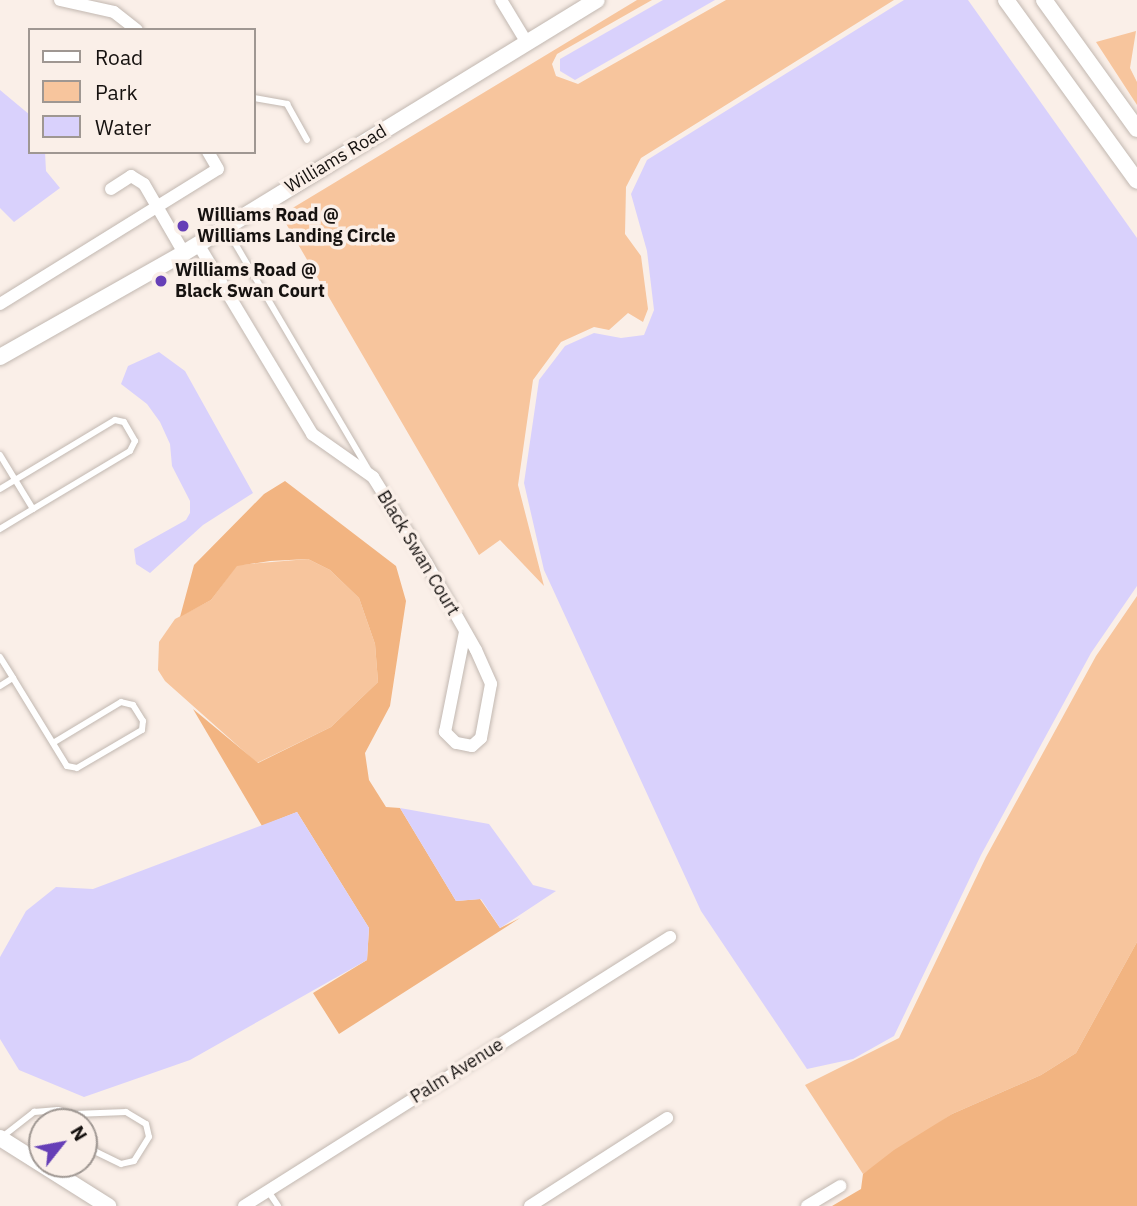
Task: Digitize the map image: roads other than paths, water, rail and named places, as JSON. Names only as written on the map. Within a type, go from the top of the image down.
[{"type":"street","points":[[60,0],[115,6],[135,28]]},
{"type":"street","points":[[501,0],[527,43]]},
{"type":"street","name":"Williams Road","points":[[0,357],[191,248],[597,0]]},
{"type":"street","points":[[1006,0],[1137,181]]},
{"type":"street","points":[[1044,0],[1137,130]]},
{"type":"street","points":[[0,304],[218,169],[209,154]]},
{"type":"street","name":"Black Swan Court","points":[[111,189],[131,176],[138,179],[157,208],[191,248],[312,434],[373,477],[465,632],[491,684],[481,738],[472,746],[456,743],[445,732],[465,632]]},
{"type":"street","name":"Palm Avenue","points":[[244,1206],[670,937]]},
{"type":"street","points":[[530,1206],[667,1118]]},
{"type":"street","points":[[0,1138],[108,1206]]},
{"type":"street","points":[[807,1206],[840,1186]]},
{"type":"lane","points":[[256,98],[287,104],[307,140]]},
{"type":"lane","points":[[225,226],[373,477]]},
{"type":"lane","points":[[0,489],[115,420],[135,441],[130,451],[0,529]]},
{"type":"lane","points":[[0,455],[33,509]]},
{"type":"lane","points":[[0,657],[67,766],[77,768],[142,730],[143,721],[133,705],[121,702],[53,743]]},
{"type":"lane","points":[[0,686],[13,678]]},
{"type":"lane","points":[[98,1113],[126,1112],[146,1124],[149,1137],[134,1161],[121,1164],[98,1153]]},
{"type":"lane","points":[[0,1138],[28,1117]]},
{"type":"lane","points":[[268,1191],[278,1206]]},
{"type":"water","points":[[663,0],[715,0],[575,80],[560,71],[560,59]]},
{"type":"water","points":[[904,0],[968,0],[1137,238],[1137,586],[1091,653],[981,855],[894,1036],[853,1059],[807,1069],[701,911],[544,570],[524,483],[539,380],[565,346],[594,333],[621,338],[644,335],[654,310],[647,251],[631,194],[647,160]]},
{"type":"water","points":[[0,90],[28,113],[28,154],[45,154],[46,171],[60,188],[14,222],[0,208]]},
{"type":"water","points":[[159,352],[185,371],[253,493],[203,525],[150,573],[136,564],[134,549],[186,520],[190,513],[190,501],[172,466],[170,444],[160,422],[147,404],[121,384],[128,366]]},
{"type":"water","points":[[400,808],[489,824],[533,885],[556,891],[500,928],[481,899],[456,901]]},
{"type":"water","points":[[297,812],[369,928],[367,960],[190,1060],[84,1097],[19,1070],[0,1039],[0,957],[26,911],[56,887],[93,889]]},
{"type":"place","name":"Williams Road @ Williams Landing Circle","points":[[183,226]]},
{"type":"place","name":"Williams Road @ Black Swan Court","points":[[161,281]]}]
